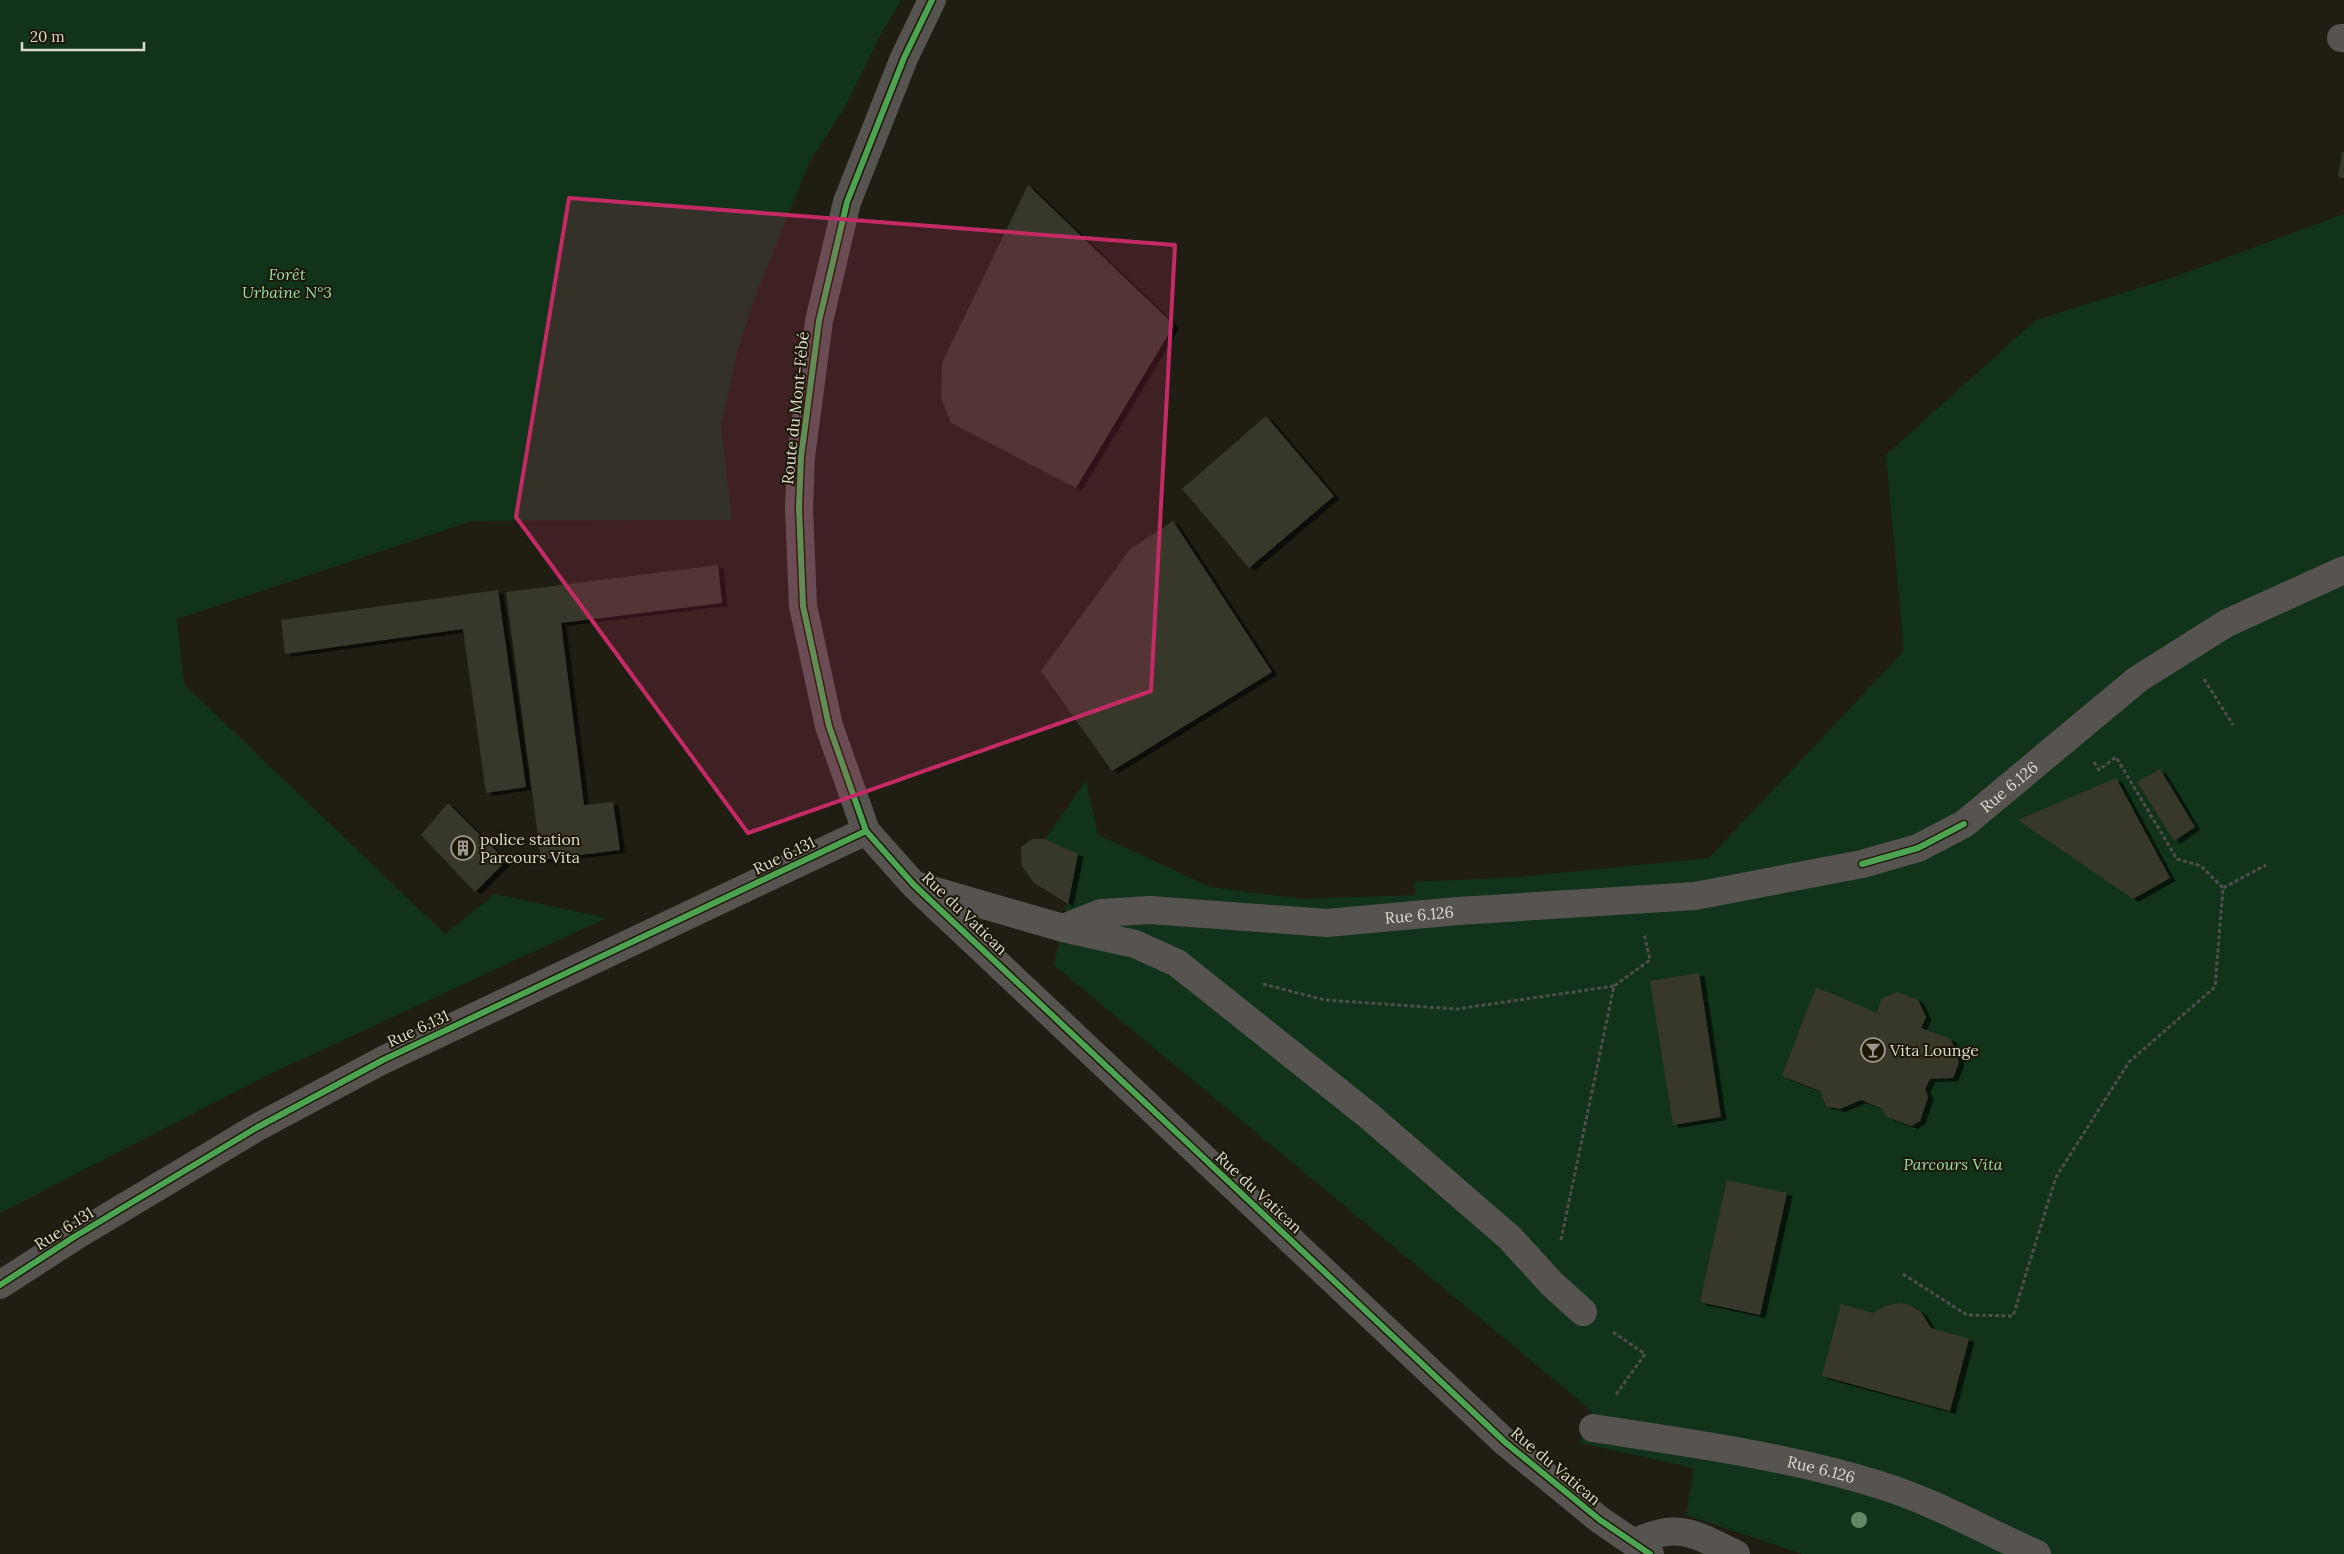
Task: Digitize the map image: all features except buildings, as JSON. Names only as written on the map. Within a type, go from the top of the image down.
[{"type":"street","name":"Route du Mont-Fébé","points":[[866,831],[829,726],[804,606],[799,508],[801,457],[819,320],[847,202],[904,58],[932,0]]},
{"type":"street","name":"Rue 6.126","points":[[1063,928],[1101,913],[1150,910],[1327,923],[1468,910],[1695,896],[1862,864],[1918,848],[1964,824],[2138,679],[2227,623],[2344,570]]},
{"type":"street","name":"Rue du Vatican","points":[[866,831],[914,885],[1506,1443],[1600,1520],[1642,1549]]},
{"type":"street","name":"Rue 6.131","points":[[0,1285],[74,1237],[256,1128],[383,1060],[866,831]]},
{"type":"street","points":[[914,885],[1063,928],[1135,944],[1177,963],[1384,1129],[1510,1238],[1552,1284],[1583,1312]]},
{"type":"street","name":"Rue 6.126","points":[[1597,1428],[1737,1449],[1881,1485],[1954,1514],[2037,1554]]},
{"type":"street","points":[[1642,1549],[1650,1535],[1674,1530],[1696,1534],[1736,1554]]},
{"type":"path","points":[[2186,650],[2233,725]]},
{"type":"path","points":[[1902,1274],[1967,1315],[2013,1316],[2056,1177],[2129,1062],[2216,987],[2223,888],[2201,866],[2177,859],[2116,757],[2099,770],[2074,732]]},
{"type":"path","points":[[2223,888],[2266,865]]},
{"type":"path","points":[[1260,984],[1325,1000],[1458,1009],[1614,986],[1650,960]]},
{"type":"path","points":[[1552,1284],[1614,986]]},
{"type":"path","points":[[1583,1312],[1645,1354],[1612,1401],[1597,1428]]},
{"type":"highlighted area","points":[[569,198],[1175,245],[1151,691],[748,833],[516,517]]},
{"type":"green space","name":"Forêt Urbaine N°3","points":[[0,0],[902,0],[882,32],[845,107],[810,161],[755,297],[737,353],[721,426],[732,520],[472,521],[177,619],[184,684],[445,934],[495,894],[606,918],[268,1075],[0,1213]]},
{"type":"green space","name":"Parcours Vita","points":[[2344,214],[2344,1554],[1802,1554],[1686,1515],[1694,1468],[1580,1443],[1592,1411],[1054,965],[1078,854],[1045,839],[1086,781],[1098,835],[1210,887],[1304,899],[1416,895],[1414,882],[1520,877],[1709,858],[1904,651],[1886,455],[2036,320],[2174,277]]},
{"type":"cycle path","points":[[932,0],[904,58],[847,202],[819,321],[801,457],[799,508],[803,606],[829,726],[866,831],[914,885],[1506,1443],[1600,1520],[1650,1554]]},
{"type":"cycle path","points":[[1862,864],[1918,848],[1964,824]]},
{"type":"cycle path","points":[[0,1285],[74,1237],[256,1128],[383,1060],[866,831]]},
{"type":"place","name":"police station Parcours Vita","points":[[463,848]]},
{"type":"place","name":"Vita Lounge","points":[[1873,1050]]}]
